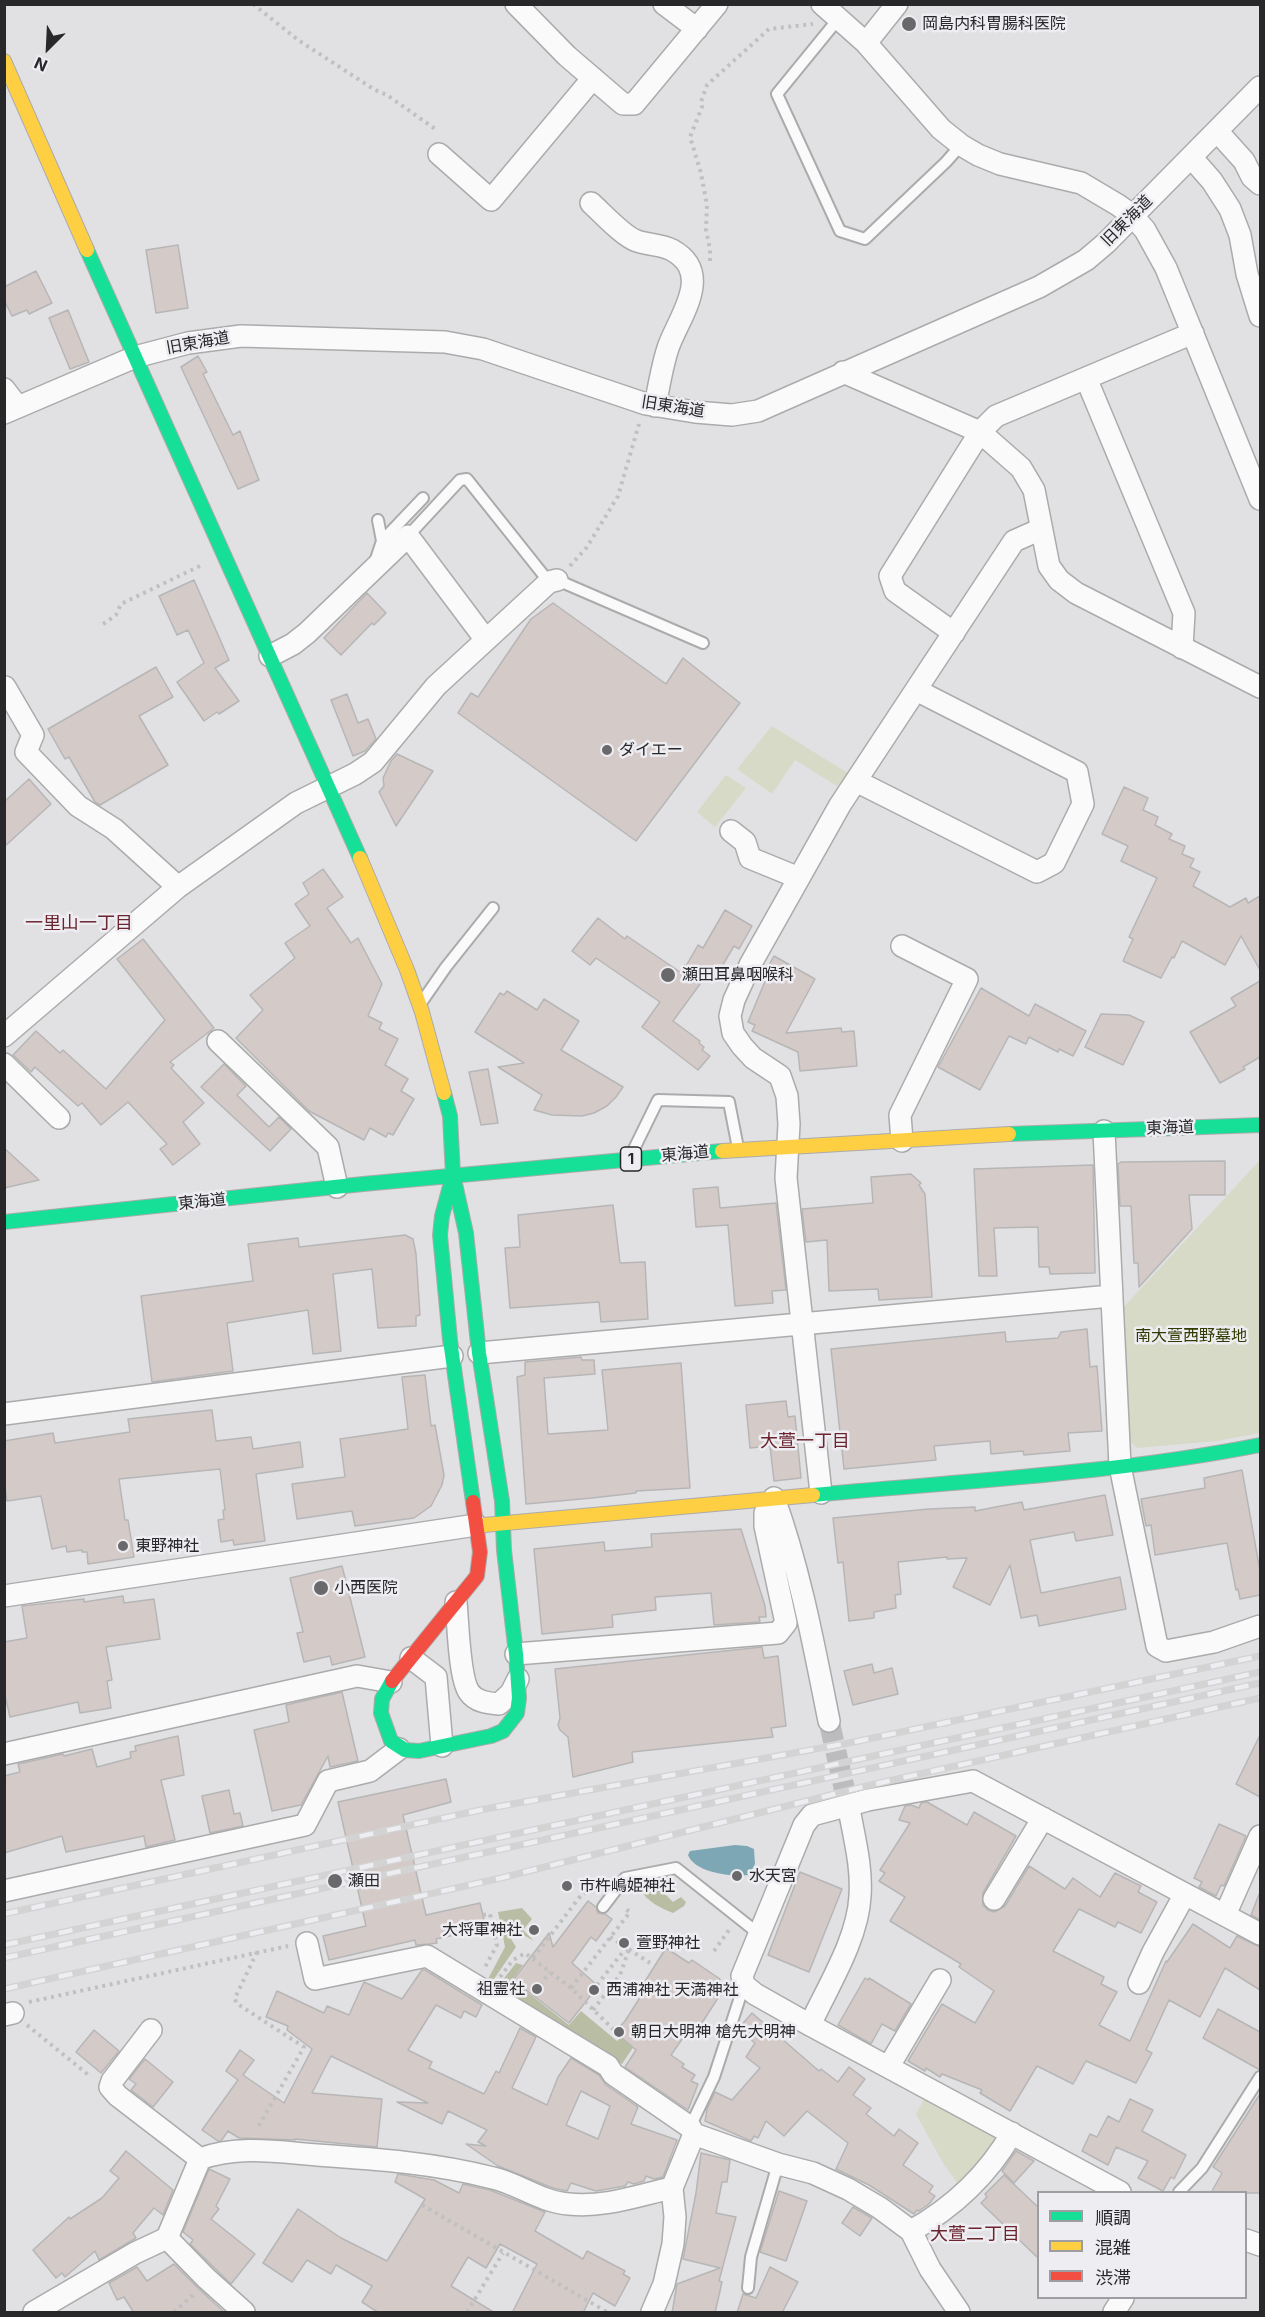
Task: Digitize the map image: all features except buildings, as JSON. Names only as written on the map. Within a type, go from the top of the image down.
[{"type":"main road","points":[[4,61],[40,146],[329,787],[420,1005],[450,1116],[453,1175],[466,1233],[479,1353],[497,1462],[518,1679],[517,1713],[503,1731],[491,1736],[408,1752],[399,1749],[387,1737],[380,1708],[381,1699],[391,1682],[477,1576],[480,1563],[452,1356],[440,1235],[442,1216],[453,1175]]},
{"type":"main road","name":"東海道","points":[[4,1222],[453,1175],[738,1150],[1260,1125]]},
{"type":"main road","points":[[476,1525],[1120,1466],[1219,1453],[1260,1445]]},
{"type":"street","points":[[516,4],[567,56],[623,104],[634,104],[717,4]]},
{"type":"street","points":[[664,4],[696,29]]},
{"type":"street","points":[[866,43],[897,4]]},
{"type":"street","points":[[830,17],[866,43],[941,129],[961,145],[1000,164],[1081,183],[1132,215],[1146,230],[1166,268],[1260,499]]},
{"type":"street","points":[[440,154],[491,200],[593,78]]},
{"type":"street","name":"旧東海道","points":[[11,410],[135,357],[188,343],[241,336],[445,342],[483,349],[650,405],[732,415],[758,411],[1039,287],[1086,260],[1260,87]]},
{"type":"street","points":[[1217,131],[1244,161],[1252,177],[1260,184]]},
{"type":"street","points":[[1191,157],[1212,182],[1230,209],[1240,235],[1246,274],[1260,316]]},
{"type":"street","points":[[591,203],[634,241],[672,250],[684,261],[691,273],[690,300],[668,346],[650,405]]},
{"type":"street","points":[[954,633],[895,591],[890,576],[980,432],[996,416],[1193,333]]},
{"type":"street","points":[[843,372],[980,432],[1021,468],[1034,490],[1049,566],[1059,580],[1076,593],[1260,687]]},
{"type":"street","points":[[1086,378],[1184,614],[1182,648]]},
{"type":"street","points":[[4,389],[11,410]]},
{"type":"street","points":[[821,1493],[786,1178],[789,1124],[787,1096],[780,1076],[753,1058],[733,1033],[730,1017],[734,999],[750,965],[856,781],[1014,541],[1041,529]]},
{"type":"street","points":[[270,656],[307,633],[408,536],[486,640]]},
{"type":"street","points":[[8,1026],[178,886],[296,803],[355,774],[372,762],[436,686],[553,581]]},
{"type":"street","points":[[5,687],[33,735],[26,752],[78,806],[114,829],[178,886]]},
{"type":"street","points":[[856,781],[1037,872],[1054,863],[1083,804],[1077,772],[916,690]]},
{"type":"street","points":[[731,831],[745,842],[750,858],[799,878]]},
{"type":"street","points":[[902,946],[967,979],[900,1115],[902,1141]]},
{"type":"street","points":[[218,1041],[328,1147],[337,1187]]},
{"type":"street","points":[[4,1064],[59,1118]]},
{"type":"street","points":[[1104,1131],[1110,1296],[1120,1466],[1157,1646],[1166,1651],[1214,1642],[1260,1626]]},
{"type":"street","points":[[479,1353],[1110,1296]]},
{"type":"street","points":[[4,1414],[452,1356]]},
{"type":"street","points":[[516,1654],[778,1633],[786,1623],[765,1526],[765,1513],[774,1498]]},
{"type":"street","points":[[774,1498],[787,1533],[811,1632],[829,1721]]},
{"type":"street","points":[[4,1596],[476,1525]]},
{"type":"street","points":[[456,1602],[464,1680],[470,1694],[482,1702],[499,1704],[511,1693],[518,1679]]},
{"type":"street","points":[[411,1658],[436,1677],[442,1746]]},
{"type":"street","points":[[4,1754],[357,1676],[391,1682]]},
{"type":"street","points":[[4,1891],[305,1825],[328,1781],[370,1771],[399,1749]]},
{"type":"street","points":[[1116,2191],[810,2025],[744,1985],[742,1976],[804,1824],[812,1815],[867,1800],[973,1781],[1260,1934]]},
{"type":"street","points":[[810,2025],[857,1917],[861,1878],[850,1814]]},
{"type":"street","points":[[994,1899],[1042,1818]]},
{"type":"street","points":[[1225,1915],[1260,1836]]},
{"type":"street","points":[[1139,1983],[1185,1894]]},
{"type":"street","points":[[307,1943],[315,1979],[427,1956],[608,2066],[613,2074],[692,2131],[778,2164],[813,2173],[848,2189],[880,2208],[910,2231],[930,2269],[959,2313]]},
{"type":"street","points":[[889,2066],[940,1980]]},
{"type":"street","points":[[151,2030],[112,2080],[110,2087],[118,2096],[200,2159]]},
{"type":"street","points":[[652,2313],[664,2284],[674,2244],[675,2217],[672,2188],[692,2131]]},
{"type":"street","points":[[910,2231],[941,2212],[969,2190],[993,2163],[1012,2133]]},
{"type":"street","points":[[34,2313],[135,2253],[167,2238],[200,2159],[222,2152],[245,2150],[382,2159],[492,2178],[545,2199],[573,2205],[601,2203],[672,2188]]},
{"type":"street","points":[[167,2238],[244,2313]]},
{"type":"street","points":[[1114,2313],[1122,2299]]},
{"type":"lane","points":[[830,17],[777,94],[840,231],[865,238],[961,145]]},
{"type":"lane","points":[[408,536],[460,480],[467,478],[553,581],[704,643]]},
{"type":"lane","points":[[372,571],[382,541],[423,498]]},
{"type":"lane","points":[[378,520],[382,541]]},
{"type":"lane","points":[[420,1005],[446,967],[493,908]]},
{"type":"lane","points":[[629,1159],[658,1100],[729,1102],[738,1150]]},
{"type":"lane","points":[[603,1907],[625,1878],[676,1868],[759,1934]]},
{"type":"lane","points":[[692,2131],[714,2077],[744,1985]]},
{"type":"lane","points":[[1181,2191],[1202,2168],[1260,2078]]},
{"type":"lane","points":[[748,2288],[751,2257],[778,2164]]},
{"type":"path","points":[[253,4],[298,40],[375,90],[387,95],[438,131]]},
{"type":"path","points":[[710,270],[710,249],[706,230],[707,205],[701,173],[690,137],[702,107],[701,102],[707,85],[769,29],[824,23],[830,17]]},
{"type":"path","points":[[553,581],[587,547],[618,496],[628,454],[650,405]]},
{"type":"path","points":[[103,624],[116,615],[121,604],[195,568],[225,557]]},
{"type":"path","points":[[571,1885],[588,1880],[630,1912],[571,1988]]},
{"type":"path","points":[[533,1958],[582,1894],[598,1888]]},
{"type":"path","points":[[483,1915],[490,1914],[497,1945]]},
{"type":"path","points":[[714,1951],[738,1918]]},
{"type":"path","points":[[610,1937],[650,1963]]},
{"type":"path","points":[[110,2087],[98,2083],[9,2014],[16,2005],[257,1951],[307,1943]]},
{"type":"path","points":[[597,1985],[627,1948]]},
{"type":"path","points":[[593,2010],[620,1975],[627,1948]]},
{"type":"path","points":[[245,2150],[304,2047],[236,2003],[235,1998],[257,1951]]},
{"type":"path","points":[[488,1993],[513,1960],[525,1953],[571,1988],[613,2029]]},
{"type":"path","points":[[540,1985],[550,1972]]},
{"type":"path","points":[[422,2205],[607,2313]]},
{"type":"path","points":[[467,2313],[503,2253]]},
{"type":"path","points":[[174,2313],[206,2278]]},
{"type":"green space","points":[[772,726],[849,774],[837,786],[795,760],[772,794],[737,769]]},
{"type":"green space","points":[[726,775],[746,788],[715,827],[697,812]]},
{"type":"green space","name":"南大萱西野墓地","points":[[1260,1160],[1260,1433],[1217,1441],[1137,1448],[1129,1440],[1121,1310]]},
{"type":"green space","points":[[660,1886],[665,1888],[664,1893],[673,1902],[681,1897],[686,1902],[684,1906],[673,1913],[650,1901],[641,1890]]},
{"type":"green space","points":[[522,1908],[532,1919],[523,1930],[534,1941],[520,1933],[513,1933],[510,1937],[516,1947],[492,1982],[488,1979],[505,1947],[498,1912]]},
{"type":"green space","points":[[516,1963],[523,1965],[512,1980],[569,2025],[581,2011],[617,2041],[622,2037],[636,2043],[622,2064],[498,1986]]},
{"type":"green space","points":[[927,2094],[996,2134],[994,2149],[963,2185],[958,2184],[943,2163],[916,2114]]},
{"type":"water","points":[[735,1845],[754,1849],[755,1864],[749,1875],[724,1874],[706,1870],[692,1861],[688,1855],[690,1851]]},
{"type":"tunnel","points":[[829,1721],[850,1814]]},
{"type":"railway","points":[[4,1914],[485,1809],[854,1742],[1260,1656]]},
{"type":"railway","points":[[4,1945],[1260,1672]]},
{"type":"railway","points":[[4,1958],[1260,1683]]},
{"type":"railway","points":[[4,1989],[501,1878],[866,1786],[1260,1698]]},
{"type":"traffic: fast","points":[[87,250],[360,858]]},
{"type":"traffic: fast","points":[[392,1681],[382,1699],[381,1713],[391,1741],[405,1750],[419,1751],[491,1736],[503,1731],[517,1713],[519,1698],[516,1654],[504,1550],[502,1501],[479,1353],[466,1233],[453,1175],[450,1116],[444,1093]]},
{"type":"traffic: fast","points":[[1009,1134],[1260,1125]]},
{"type":"traffic: fast","points":[[4,1222],[363,1184],[722,1151]]},
{"type":"traffic: fast","points":[[453,1175],[442,1216],[440,1235],[450,1340],[473,1502]]},
{"type":"traffic: fast","points":[[813,1495],[1093,1470],[1260,1445]]},
{"type":"traffic: slow","points":[[4,61],[87,250]]},
{"type":"traffic: slow","points":[[360,858],[407,970],[422,1012],[444,1093]]},
{"type":"traffic: slow","points":[[722,1151],[1009,1134]]},
{"type":"traffic: slow","points":[[484,1525],[813,1495]]},
{"type":"traffic: jam","points":[[392,1681],[477,1576],[480,1552],[473,1502]]},
{"type":"place","name":"岡島内科胃腸科医院","points":[[909,24]]},
{"type":"place","name":"ダイエー","points":[[607,750]]},
{"type":"place","name":"瀬田耳鼻咽喉科","points":[[668,975]]},
{"type":"place","name":"東野神社","points":[[123,1546]]},
{"type":"place","name":"小西医院","points":[[321,1588]]},
{"type":"place","name":"水天宮","points":[[737,1876]]},
{"type":"place","name":"瀬田","points":[[335,1881]]},
{"type":"place","name":"市杵嶋姫神社","points":[[567,1886]]},
{"type":"place","name":"大将軍神社","points":[[534,1930]]},
{"type":"place","name":"萱野神社","points":[[624,1943]]},
{"type":"place","name":"祖霊社","points":[[537,1989]]},
{"type":"place","name":"西浦神社 天満神社","points":[[594,1990]]},
{"type":"place","name":"朝日大明神 槍先大明神","points":[[619,2032]]},
{"type":"district","name":"一里山一丁目","points":[[79,924]]},
{"type":"district","name":"大萱一丁目","points":[[805,1442]]},
{"type":"district","name":"大萱二丁目","points":[[975,2235]]}]
